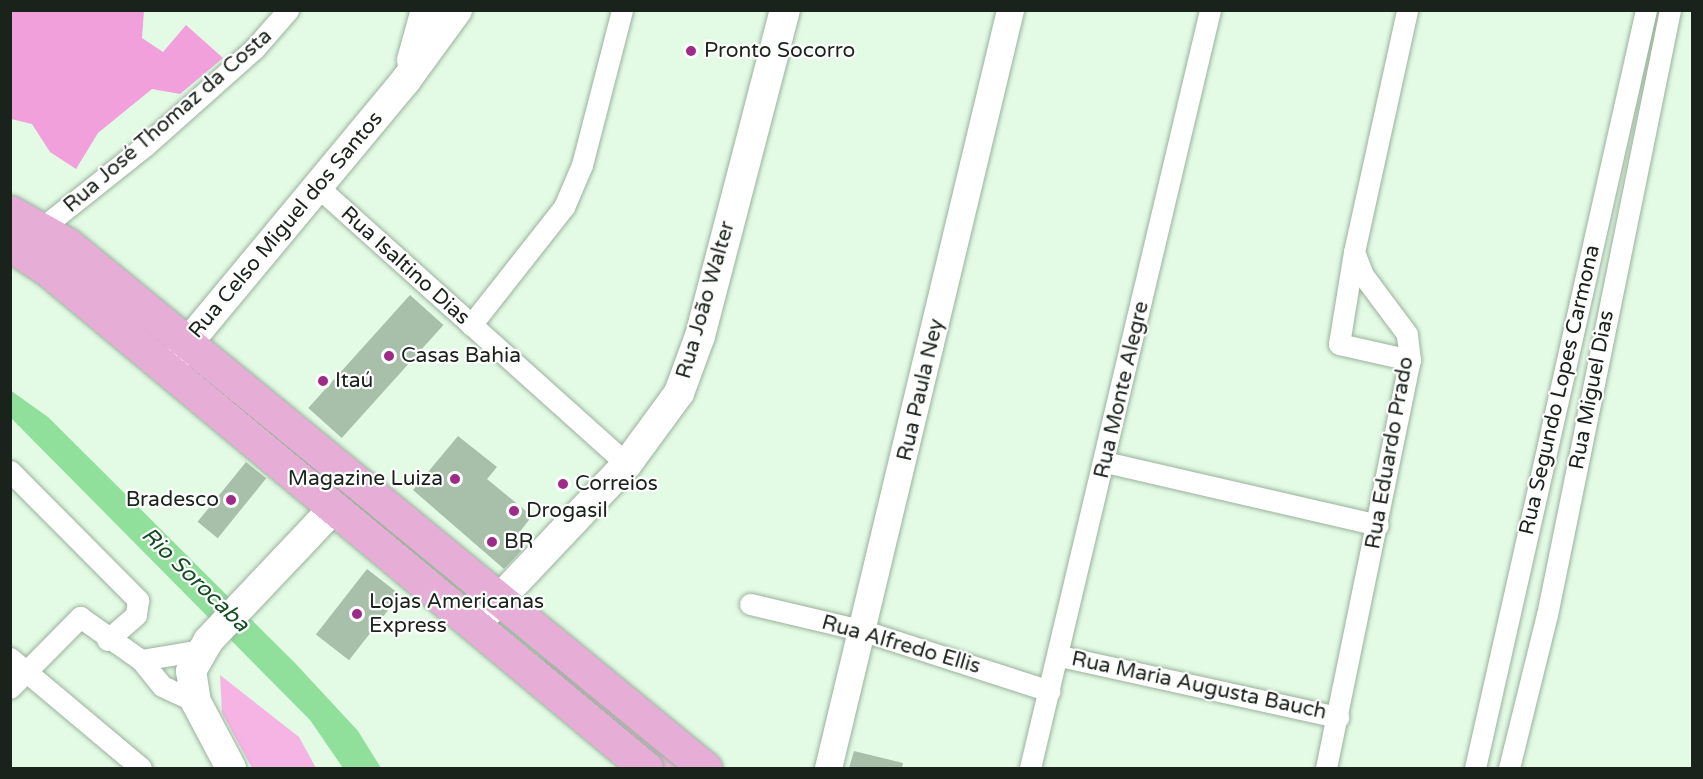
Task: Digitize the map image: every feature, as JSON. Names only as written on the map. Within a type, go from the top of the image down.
[{"type":"highway","points":[[10,212],[43,227],[188,343],[705,768]]},
{"type":"highway","points":[[10,245],[47,269],[333,509],[472,620],[645,768]]},
{"type":"main road","name":"Rua Celso Miguel dos Santos","points":[[406,80],[426,10]]},
{"type":"main road","name":"Rua Celso Miguel dos Santos","points":[[166,369],[406,80],[457,10]]},
{"type":"main road","name":"Rua João Walter","points":[[472,620],[499,600],[627,464],[679,393],[700,336],[785,10]]},
{"type":"main road","points":[[229,768],[196,702],[191,671],[205,646],[333,509]]},
{"type":"street","name":"Rua José Thomaz da Costa","points":[[43,227],[153,138],[254,49],[288,10]]},
{"type":"street","points":[[471,324],[564,207],[582,165],[622,10]]},
{"type":"street","name":"Rua Paula Ney","points":[[828,768],[864,632],[1010,10]]},
{"type":"street","name":"Rua Monte Alegre","points":[[1030,768],[1060,656],[1210,10]]},
{"type":"street","points":[[1407,10],[1354,252],[1339,344],[1410,360]]},
{"type":"street","name":"Rua Segundo Lopes Carmona","points":[[1474,768],[1646,10]]},
{"type":"street","name":"Rua Miguel Dias","points":[[1509,768],[1547,615],[1670,10]]},
{"type":"street","name":"Rua Isaltino Dias","points":[[318,187],[627,464]]},
{"type":"street","name":"Rua Eduardo Prado","points":[[1326,768],[1378,525],[1410,360],[1407,334],[1364,275],[1354,252]]},
{"type":"street","points":[[1105,462],[1378,525]]},
{"type":"street","points":[[10,471],[138,600],[136,615],[107,640]]},
{"type":"street","name":"Rua Alfredo Ellis","points":[[750,604],[864,632],[1050,691]]},
{"type":"street","points":[[10,688],[18,664],[80,617],[107,640],[141,660],[162,686],[196,702]]},
{"type":"street","points":[[141,660],[205,646]]},
{"type":"street","name":"Rua Maria Augusta Bauch","points":[[1060,656],[1338,717]]},
{"type":"street","points":[[18,664],[141,768]]},
{"type":"shaded area","points":[[11,10],[144,11],[142,38],[163,52],[186,25],[223,58],[180,94],[152,89],[98,133],[76,169],[50,152],[32,124],[11,119]]},
{"type":"shaded area","points":[[547,656],[689,768],[662,768],[543,663]]},
{"type":"shaded area","points":[[220,675],[299,737],[316,768],[252,768],[222,713]]},
{"type":"water","name":"Rio Sorocaba","points":[[10,390],[48,417],[295,663],[358,731],[381,768],[343,768],[310,720],[11,418]]},
{"type":"building","name":"Casas Bahia","points":[[410,295],[443,325],[342,438],[308,408]]},
{"type":"building","points":[[458,436],[497,467],[487,479],[532,516],[512,542],[522,550],[504,569],[413,490]]},
{"type":"building","name":"Bradesco","points":[[246,462],[266,478],[218,538],[198,522]]},
{"type":"building","name":"Lojas Americanas Express","points":[[367,569],[400,595],[349,660],[316,634]]},
{"type":"building","points":[[854,751],[903,763],[902,768],[849,768]]},
{"type":"place","name":"Pronto Socorro","points":[[691,51]]},
{"type":"place","name":"Casas Bahia","points":[[389,356]]},
{"type":"place","name":"Itaú","points":[[323,381]]},
{"type":"place","name":"Magazine Luiza","points":[[455,479]]},
{"type":"place","name":"Correios","points":[[563,484]]},
{"type":"place","name":"Bradesco","points":[[231,500]]},
{"type":"place","name":"Drogasil","points":[[514,511]]},
{"type":"place","name":"BR","points":[[492,542]]},
{"type":"place","name":"Lojas Americanas Express","points":[[357,614]]}]
